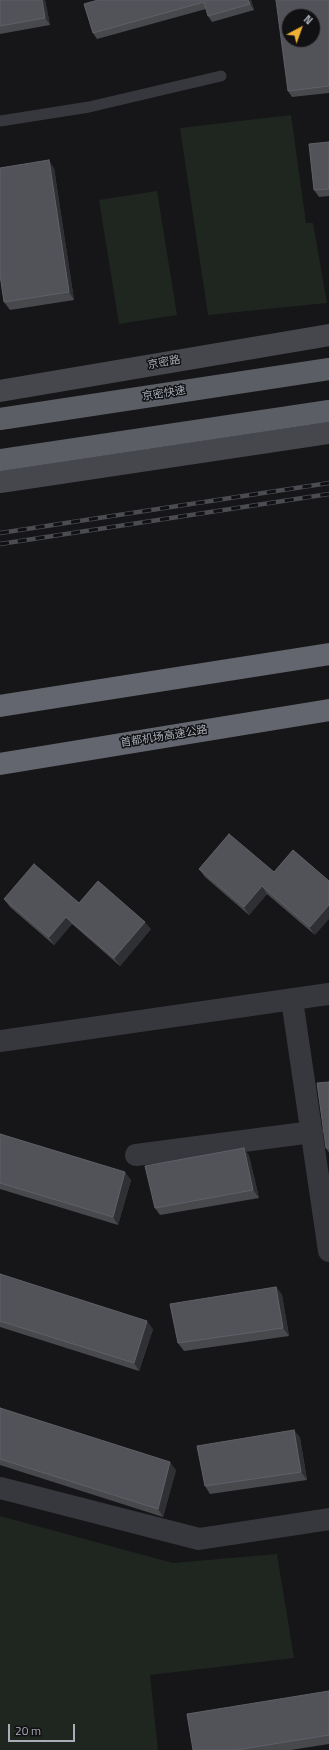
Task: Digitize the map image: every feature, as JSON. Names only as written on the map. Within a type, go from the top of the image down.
[{"type":"highway","name":"京密快速","points":[[0,419],[329,368]]},
{"type":"highway","points":[[0,460],[329,411]]},
{"type":"highway","points":[[0,706],[329,654]]},
{"type":"highway","name":"首都机场高速公路","points":[[0,764],[329,710]]},
{"type":"main road","name":"京密路","points":[[0,391],[329,335]]},
{"type":"main road","points":[[0,482],[329,433]]},
{"type":"street","points":[[0,1041],[329,994]]},
{"type":"street","points":[[292,1000],[329,1251]]},
{"type":"street","points":[[136,1155],[312,1132]]},
{"type":"street","points":[[0,1488],[198,1539],[329,1519]]},
{"type":"lane","points":[[0,121],[89,106],[221,76]]},
{"type":"shaded area","points":[[291,115],[306,223],[313,223],[327,303],[208,315],[180,128]]},
{"type":"shaded area","points":[[157,191],[177,315],[119,324],[99,200]]},
{"type":"shaded area","points":[[0,1516],[173,1563],[277,1554],[294,1658],[150,1675],[158,1750],[0,1750]]},
{"type":"building","points":[[0,0],[42,0],[45,18],[0,26]]},
{"type":"building","points":[[98,0],[248,0],[250,4],[208,16],[204,2],[93,33],[84,4]]},
{"type":"building","points":[[276,0],[329,0],[329,86],[288,91],[282,48],[321,48],[321,8],[281,8],[281,38]]},
{"type":"building","points":[[329,142],[329,189],[314,190],[309,144]]},
{"type":"building","points":[[49,160],[69,292],[4,302],[0,275],[0,168]]},
{"type":"building","points":[[229,834],[274,872],[293,850],[329,881],[329,905],[310,927],[262,886],[244,907],[199,869]]},
{"type":"building","points":[[34,864],[79,903],[98,881],[145,922],[114,958],[66,917],[49,937],[4,899]]},
{"type":"building","points":[[329,1082],[329,1148],[326,1148],[317,1083]]},
{"type":"building","points":[[0,1134],[125,1172],[113,1217],[0,1183]]},
{"type":"building","points":[[244,1148],[253,1190],[155,1208],[145,1166]]},
{"type":"building","points":[[0,1274],[147,1321],[134,1363],[0,1321]]},
{"type":"building","points":[[276,1287],[283,1328],[178,1343],[170,1304]]},
{"type":"building","points":[[0,1408],[170,1462],[158,1509],[0,1459]]},
{"type":"building","points":[[294,1430],[301,1472],[205,1486],[197,1446]]},
{"type":"building","points":[[329,1691],[329,1735],[236,1750],[193,1750],[187,1714]]},
{"type":"railway","points":[[0,533],[329,483]]},
{"type":"railway","points":[[0,544],[329,494]]}]
